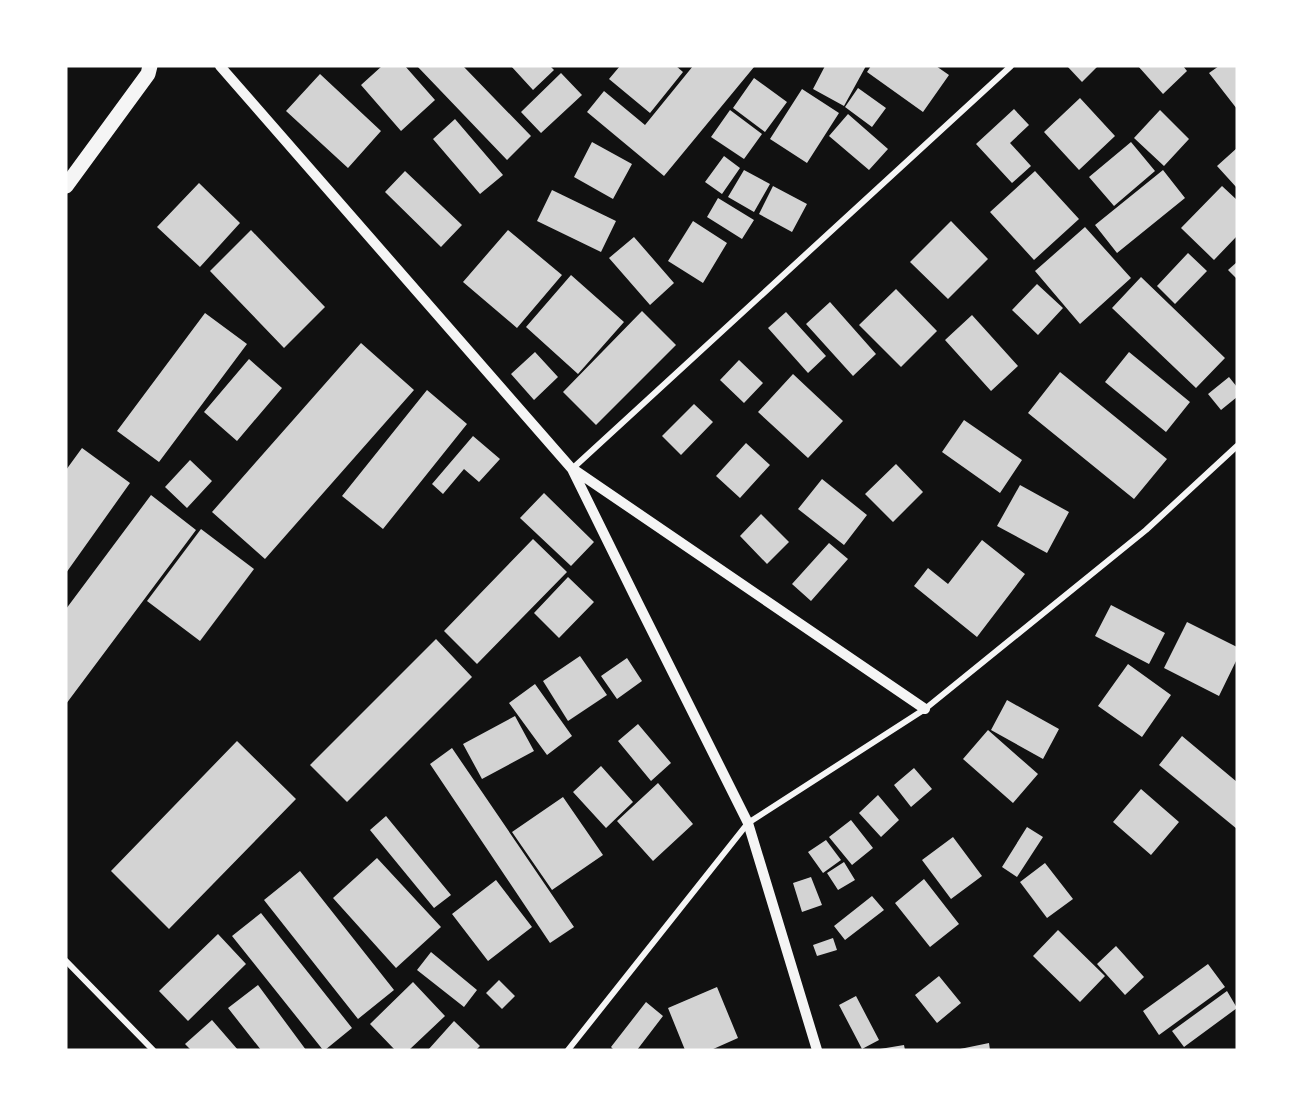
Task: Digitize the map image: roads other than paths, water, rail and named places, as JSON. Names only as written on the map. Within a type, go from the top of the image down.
[{"type":"main road","points":[[66,186],[149,70],[163,66]]},
{"type":"street","points":[[220,66],[572,469],[925,709]]},
{"type":"street","points":[[572,469],[1011,66]]},
{"type":"street","points":[[568,1050],[748,823],[925,709],[1146,530],[1237,446]]},
{"type":"street","points":[[572,469],[748,823],[817,1050]]},
{"type":"street","points":[[66,961],[153,1050]]}]
